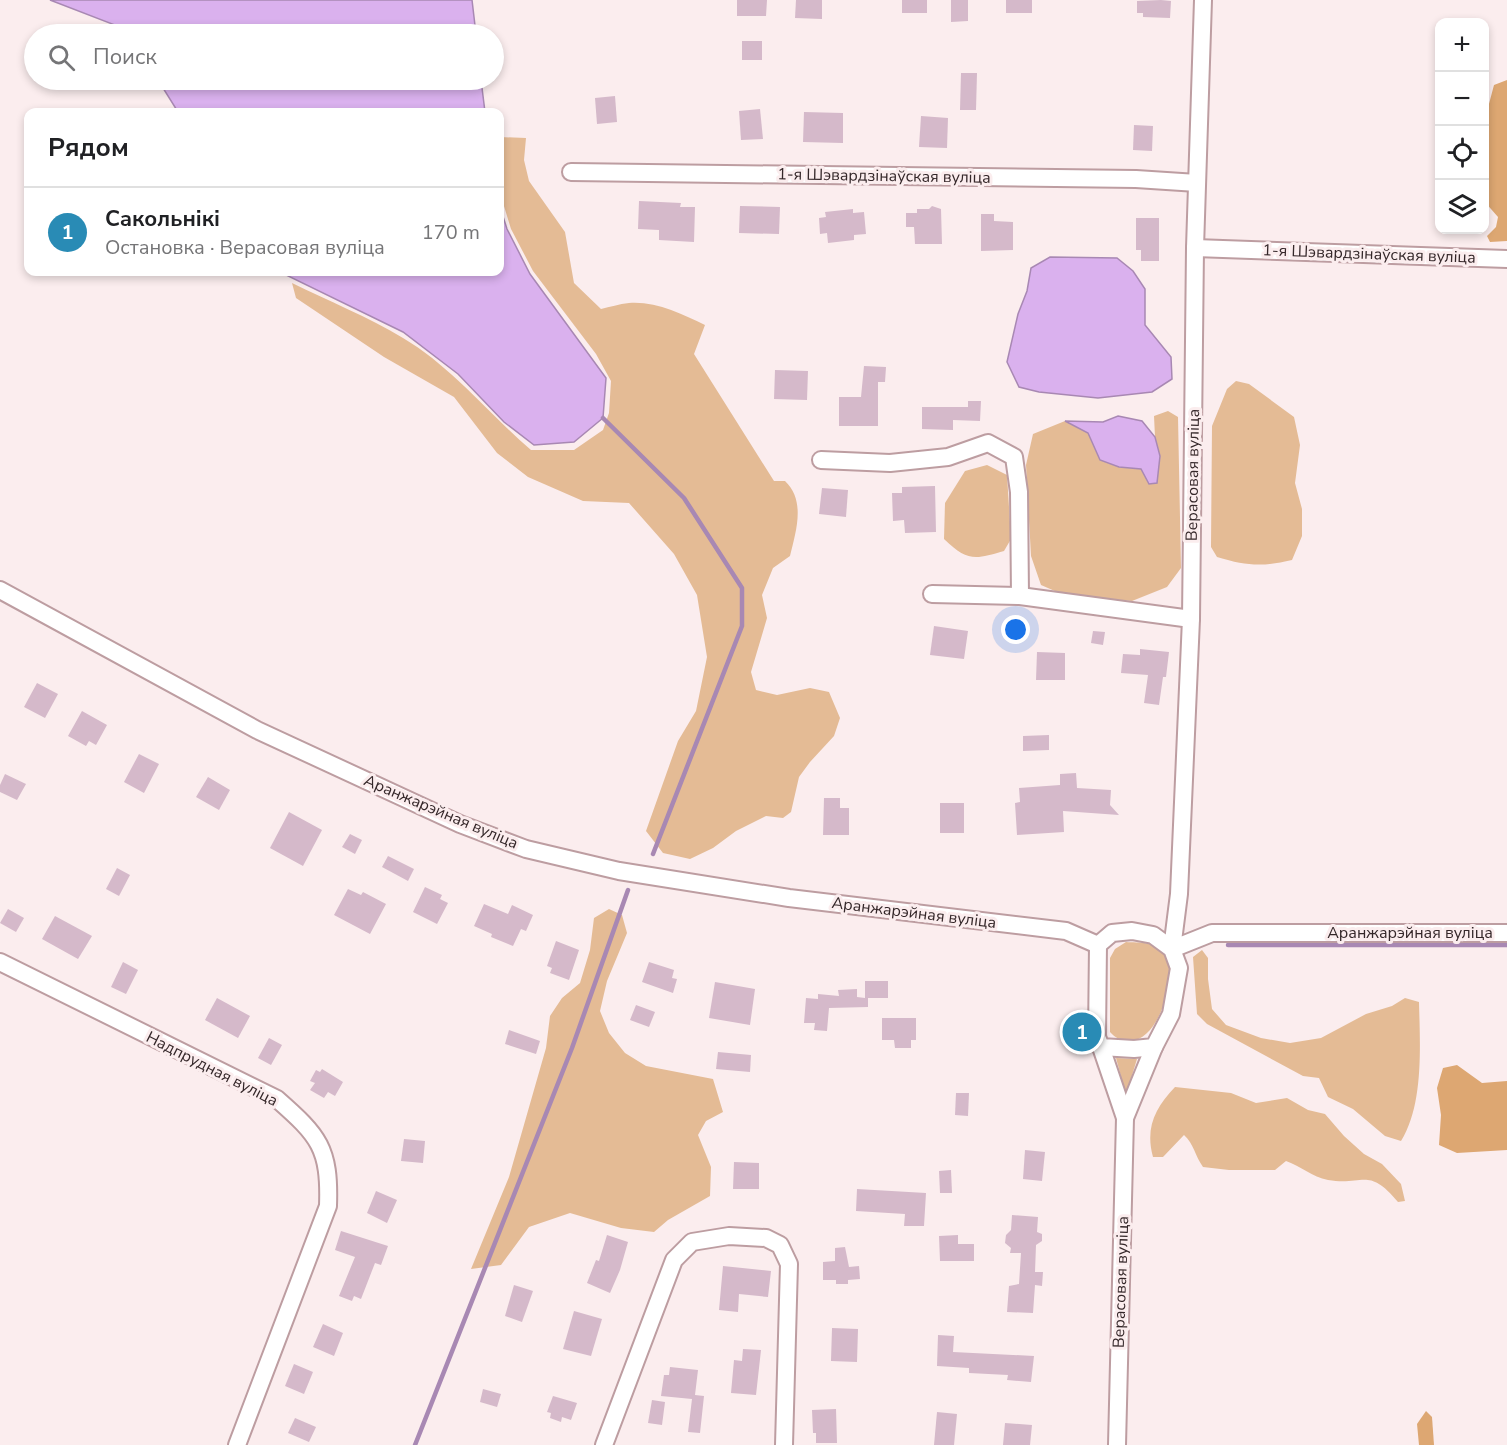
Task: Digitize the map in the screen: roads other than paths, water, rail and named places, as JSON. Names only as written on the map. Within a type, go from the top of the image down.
[{"type":"street","name":"Верасовая вуліца","points":[[1125,1118],[1154,1047],[1171,1014],[1179,968],[1172,949],[1179,894],[1191,620],[1195,248],[1203,0]]},
{"type":"street","name":"1-я Шэвардзінаўская вуліца","points":[[571,172],[1136,179],[1197,183]]},
{"type":"street","name":"1-я Шэвардзінаўская вуліца","points":[[1195,248],[1507,259]]},
{"type":"street","points":[[821,460],[890,463],[948,457],[988,443],[1014,457],[1019,492],[1020,596]]},
{"type":"street","name":"Аранжарэйная вуліца","points":[[0,590],[257,730],[460,824],[526,849],[619,871],[789,898],[1066,931],[1098,945]]},
{"type":"street","points":[[933,594],[1020,596],[1191,620]]},
{"type":"street","points":[[1098,945],[1112,933],[1132,931],[1153,936],[1172,949]]},
{"type":"street","name":"Аранжарэйная вуліца","points":[[1172,949],[1212,933],[1507,933]]},
{"type":"street","name":"Верасовая вуліца","points":[[1098,945],[1097,1037],[1125,1118],[1118,1445]]},
{"type":"street","name":"Надпрудная вуліца","points":[[0,962],[277,1099],[308,1126],[324,1154],[329,1181],[328,1206],[237,1445]]},
{"type":"street","points":[[1101,1047],[1134,1049],[1154,1047]]},
{"type":"street","points":[[604,1445],[674,1260],[692,1242],[729,1236],[766,1238],[780,1245],[789,1264],[784,1445]]},
{"type":"waterway","points":[[603,418],[684,498],[742,588],[742,626],[653,854]]},
{"type":"waterway","points":[[415,1445],[572,1048],[628,890]]},
{"type":"waterway","points":[[1228,945],[1507,945]]},
{"type":"place","name":"Сакольнікі","points":[[1082,1032]]}]
